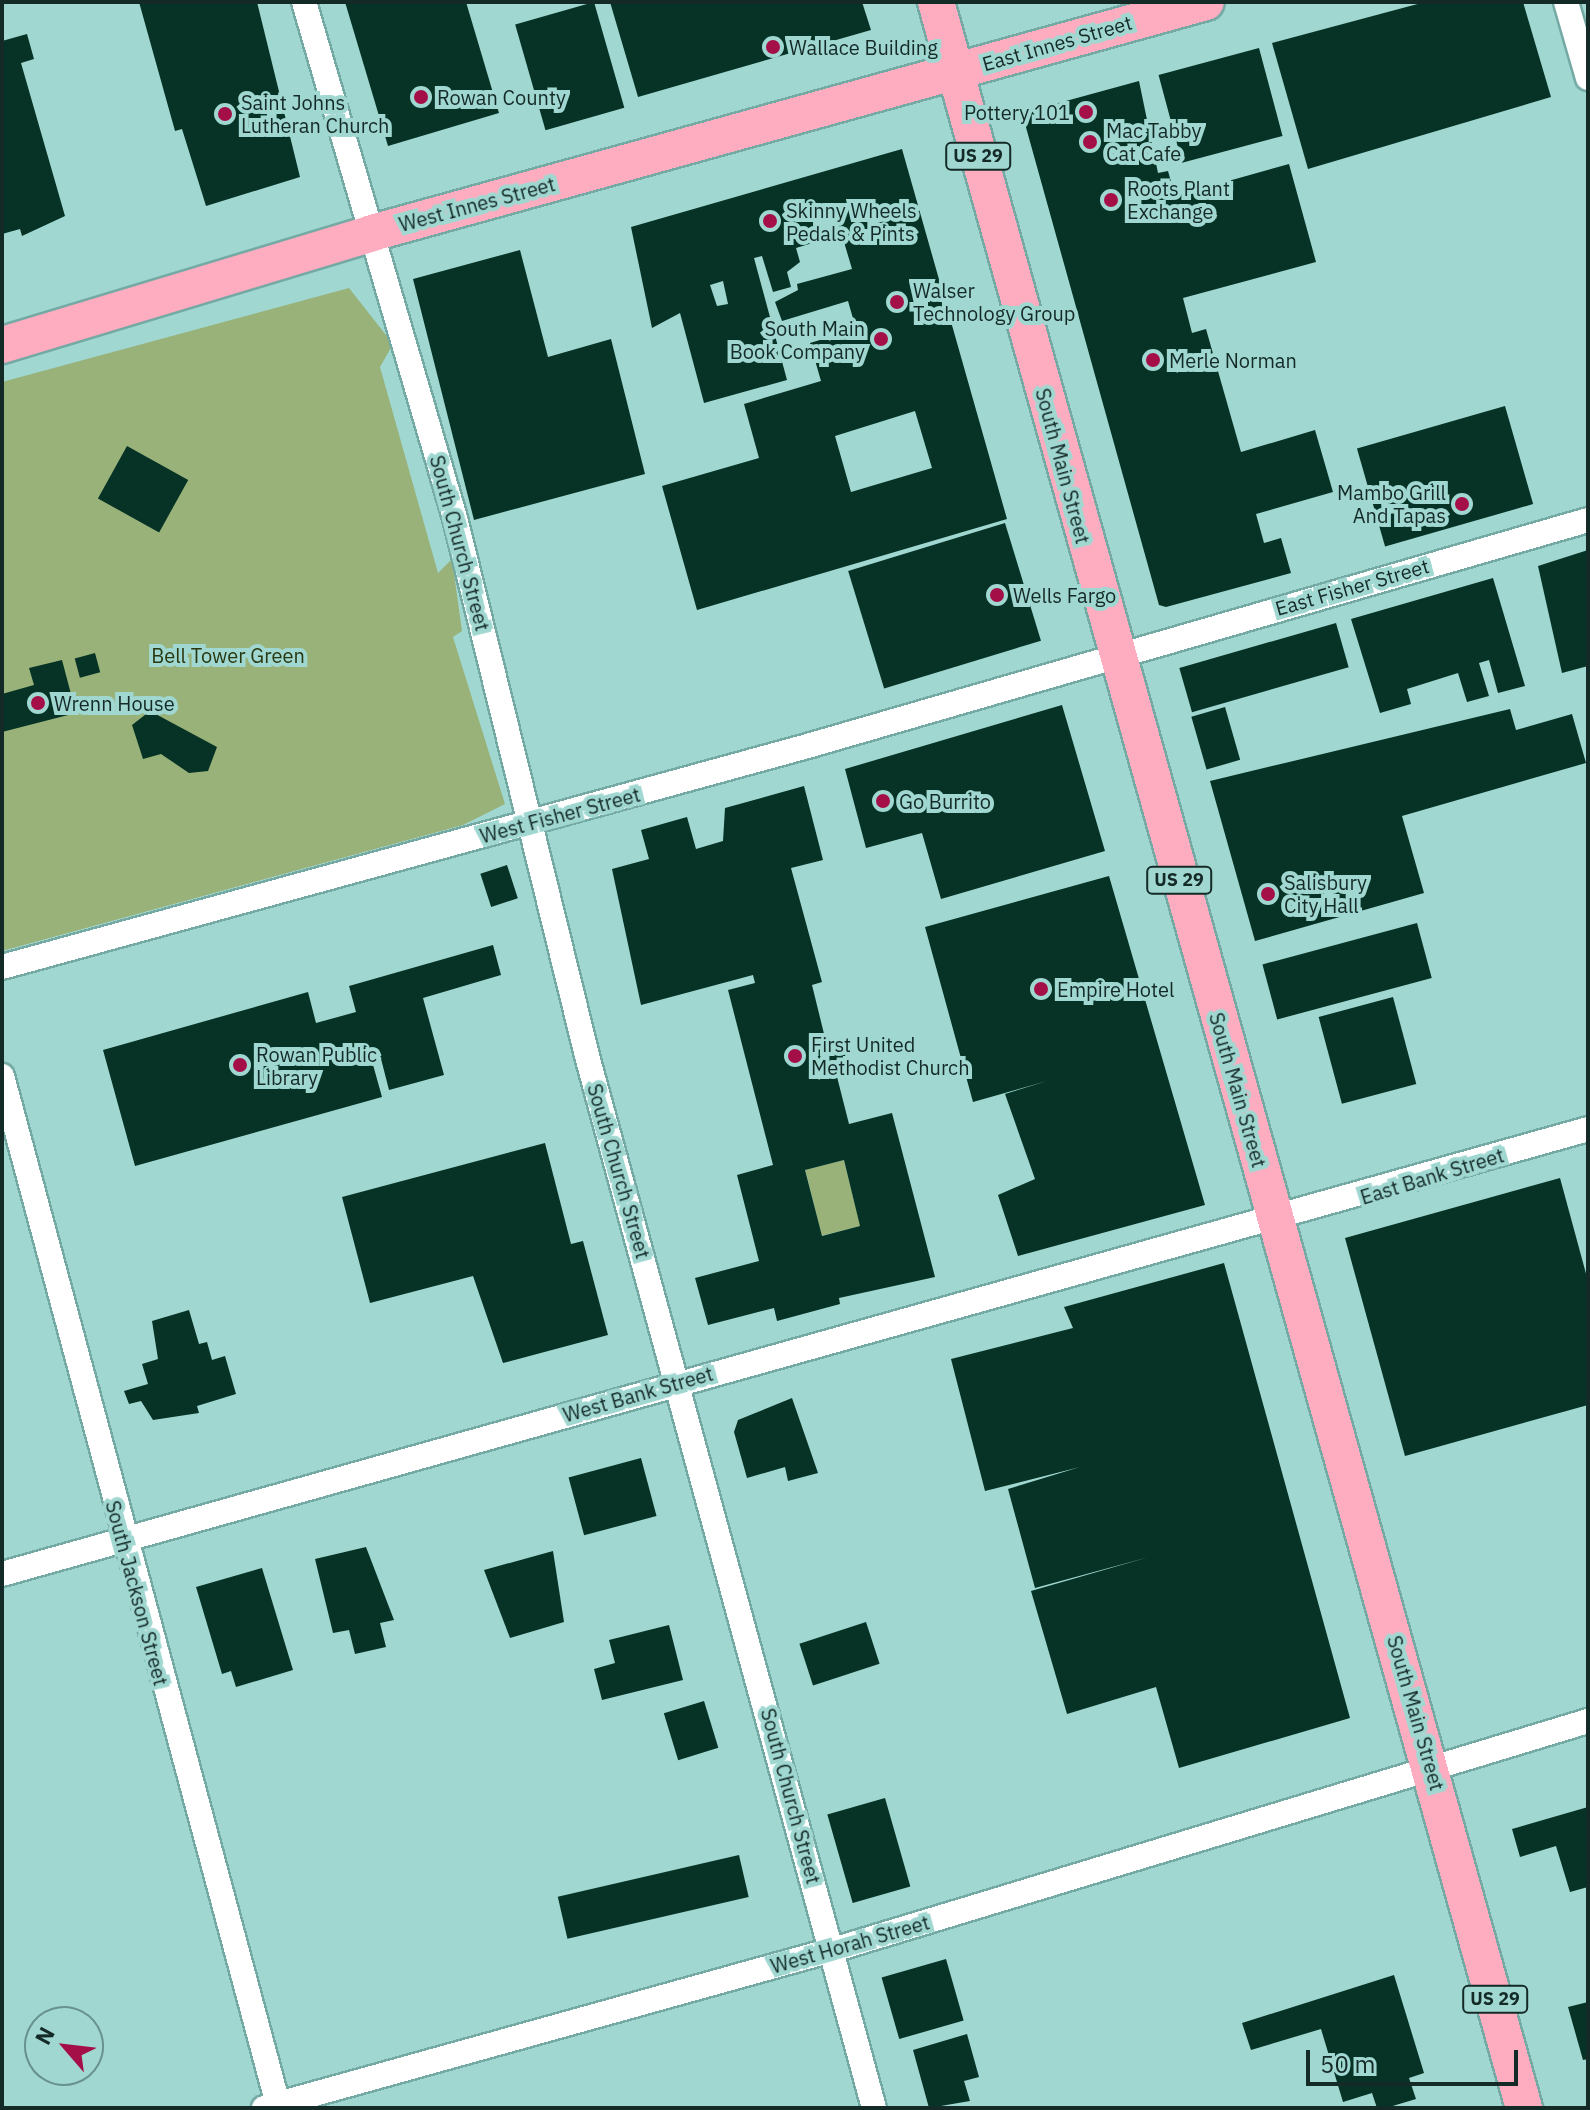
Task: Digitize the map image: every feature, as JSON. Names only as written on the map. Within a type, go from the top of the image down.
[{"type":"main road","name":"US 29","points":[[936,2],[955,72]]},
{"type":"main road","name":"East Innes Street","points":[[955,72],[1206,2]]},
{"type":"main road","name":"West Innes Street","points":[[2,345],[372,233],[955,72]]},
{"type":"main road","name":"South Main Street","points":[[955,72],[1115,654],[1432,1767],[1524,2108]]},
{"type":"street","name":"South Church Street","points":[[304,2],[455,518],[529,823],[874,2108]]},
{"type":"street","points":[[1566,2],[1588,78]]},
{"type":"street","name":"East Fisher Street","points":[[1115,654],[1588,520]]},
{"type":"street","name":"West Fisher Street","points":[[2,967],[529,823],[1115,654]]},
{"type":"street","name":"South Jackson Street","points":[[2,1076],[274,2107]]},
{"type":"street","name":"East Bank Street","points":[[1276,1223],[1588,1129]]},
{"type":"street","name":"West Bank Street","points":[[2,1574],[678,1382],[1276,1223]]},
{"type":"street","name":"West Horah Street","points":[[274,2107],[833,1950],[1588,1721]]},
{"type":"green space","name":"Bell Tower Green","points":[[349,288],[393,344],[380,367],[438,573],[452,559],[462,631],[453,637],[505,804],[463,825],[2,951],[2,382]]},
{"type":"green space","points":[[844,1160],[860,1226],[822,1236],[805,1170]]},
{"type":"building","name":"Saint Johns Lutheran Church","points":[[139,2],[257,2],[300,177],[206,206],[182,129],[175,131]]},
{"type":"building","points":[[345,2],[466,2],[499,113],[388,146]]},
{"type":"building","points":[[594,2],[624,108],[545,130],[515,25]]},
{"type":"building","points":[[610,2],[862,2],[871,30],[638,97]]},
{"type":"building","points":[[1425,2],[1523,2],[1551,97],[1308,169],[1272,43]]},
{"type":"building","points":[[27,34],[34,59],[21,63],[65,216],[22,236],[20,229],[2,234],[2,41]]},
{"type":"building","points":[[1259,48],[1283,136],[1182,163],[1159,75]]},
{"type":"building","points":[[1139,81],[1158,173],[1168,171],[1175,196],[1289,164],[1316,262],[1183,298],[1192,333],[1206,329],[1241,452],[1315,430],[1333,492],[1256,514],[1264,543],[1281,538],[1291,573],[1166,607],[1159,605],[1022,113]]},
{"type":"building","points":[[902,149],[1007,519],[697,610],[662,486],[759,458],[744,404],[821,381],[810,343],[856,329],[848,301],[782,321],[775,302],[798,290],[797,284],[852,269],[833,205],[810,212],[819,241],[796,248],[800,262],[787,272],[791,287],[773,292],[762,256],[754,258],[787,380],[704,403],[680,313],[652,328],[631,227]],"holes":[[[723,281],[728,304],[717,306],[710,285]],[[915,411],[932,468],[851,492],[835,436]]]},
{"type":"building","points":[[520,250],[548,357],[611,339],[645,474],[474,520],[413,279]]},
{"type":"building","points":[[1505,406],[1533,504],[1385,546],[1357,448]]},
{"type":"building","points":[[127,446],[188,480],[159,532],[98,498]]},
{"type":"building","points":[[1005,523],[1041,641],[884,689],[848,571]]},
{"type":"building","points":[[1588,550],[1588,666],[1562,673],[1538,566]]},
{"type":"building","points":[[1493,578],[1525,686],[1498,693],[1489,660],[1479,663],[1489,696],[1467,702],[1458,673],[1407,689],[1411,704],[1380,713],[1351,619]]},
{"type":"building","points":[[1336,623],[1349,667],[1192,712],[1179,668]]},
{"type":"building","points":[[95,653],[100,672],[80,678],[75,658]]},
{"type":"building","name":"Wrenn House","points":[[62,660],[76,713],[2,732],[2,694],[34,685],[29,668]]},
{"type":"building","points":[[1062,705],[1105,851],[941,899],[922,833],[866,848],[845,769]]},
{"type":"building","points":[[1225,707],[1240,760],[1207,770],[1191,717]]},
{"type":"building","points":[[1510,709],[1516,730],[1572,714],[1586,763],[1402,816],[1424,893],[1255,941],[1210,781]]},
{"type":"building","points":[[150,711],[217,747],[208,771],[189,773],[161,754],[143,759],[132,725]]},
{"type":"building","name":"First United Methodist Church","points":[[804,786],[823,860],[791,868],[822,982],[812,985],[828,1050],[843,1046],[847,1062],[834,1065],[849,1124],[892,1113],[935,1277],[839,1298],[840,1304],[777,1321],[774,1308],[708,1325],[695,1278],[759,1261],[737,1175],[773,1165],[728,990],[755,983],[753,975],[641,1005],[612,869],[649,859],[641,830],[687,817],[696,849],[723,841],[725,808]],"holes":[[[844,1160],[860,1226],[822,1236],[805,1170]]]},
{"type":"building","points":[[507,865],[518,898],[491,907],[480,874]]},
{"type":"building","points":[[1109,876],[1205,1205],[1018,1256],[998,1195],[1035,1179],[1005,1094],[1047,1081],[973,1102],[925,927]]},
{"type":"building","points":[[1417,923],[1432,978],[1277,1019],[1262,964]]},
{"type":"building","name":"Rowan Public Library","points":[[493,945],[501,975],[423,998],[444,1075],[389,1090],[379,1051],[370,1054],[382,1097],[135,1166],[103,1050],[308,992],[316,1023],[356,1012],[349,986]]},
{"type":"building","points":[[1393,997],[1416,1084],[1342,1104],[1319,1017]]},
{"type":"building","points":[[545,1143],[571,1244],[583,1241],[608,1335],[503,1363],[473,1276],[370,1303],[342,1197]]},
{"type":"building","points":[[1560,1178],[1588,1281],[1588,1405],[1405,1456],[1345,1238]]},
{"type":"building","points":[[1224,1263],[1350,1718],[1179,1768],[1156,1687],[1067,1714],[1031,1591],[1149,1557],[1035,1588],[1008,1489],[1080,1467],[985,1491],[951,1359],[1073,1328],[1064,1307]]},
{"type":"building","points":[[189,1310],[199,1344],[207,1342],[212,1360],[225,1356],[236,1394],[197,1406],[199,1413],[153,1420],[141,1401],[129,1404],[124,1391],[148,1384],[142,1364],[158,1359],[152,1321]]},
{"type":"building","points":[[792,1398],[818,1473],[788,1481],[785,1467],[747,1478],[734,1432],[738,1420]]},
{"type":"building","points":[[641,1458],[657,1516],[584,1535],[569,1477]]},
{"type":"building","points":[[366,1547],[394,1620],[380,1623],[386,1647],[355,1654],[349,1630],[333,1633],[315,1559]]},
{"type":"building","points":[[553,1551],[564,1622],[510,1638],[484,1570]]},
{"type":"building","points":[[262,1568],[293,1670],[236,1687],[231,1671],[222,1674],[196,1587]]},
{"type":"building","points":[[866,1622],[880,1664],[813,1685],[799,1644]]},
{"type":"building","points":[[669,1625],[683,1680],[602,1700],[594,1669],[615,1663],[609,1640]]},
{"type":"building","points":[[704,1701],[718,1748],[678,1760],[664,1713]]},
{"type":"building","points":[[885,1798],[910,1886],[853,1903],[827,1815]]},
{"type":"building","points":[[1588,1807],[1588,1887],[1570,1892],[1556,1846],[1520,1857],[1512,1829]]},
{"type":"building","points":[[739,1855],[749,1897],[567,1939],[558,1897]]},
{"type":"building","points":[[946,1959],[964,2021],[899,2039],[882,1977]]},
{"type":"building","points":[[1394,1975],[1424,2073],[1409,2078],[1416,2099],[1377,2108],[1372,2093],[1343,2102],[1321,2029],[1251,2050],[1242,2023]]},
{"type":"building","points":[[1588,2002],[1588,2059],[1583,2060],[1568,2007]]},
{"type":"building","points":[[967,2034],[979,2077],[964,2081],[970,2101],[929,2108],[913,2050]]},
{"type":"place","name":"Wallace Building","points":[[773,47]]},
{"type":"place","name":"Rowan County","points":[[421,97]]},
{"type":"place","name":"Pottery 101","points":[[1086,112]]},
{"type":"place","name":"Saint Johns Lutheran Church","points":[[225,114]]},
{"type":"place","name":"Mac Tabby Cat Cafe","points":[[1090,142]]},
{"type":"place","name":"Roots Plant Exchange","points":[[1111,200]]},
{"type":"place","name":"Skinny Wheels Pedals & Pints","points":[[770,221]]},
{"type":"place","name":"Walser Technology Group","points":[[897,302]]},
{"type":"place","name":"South Main Book Company","points":[[881,339]]},
{"type":"place","name":"Merle Norman","points":[[1153,360]]},
{"type":"place","name":"Mambo Grill And Tapas","points":[[1462,504]]},
{"type":"place","name":"Wells Fargo","points":[[997,595]]},
{"type":"place","name":"Wrenn House","points":[[38,703]]},
{"type":"place","name":"Go Burrito","points":[[883,801]]},
{"type":"place","name":"Salisbury City Hall","points":[[1268,894]]},
{"type":"place","name":"Empire Hotel","points":[[1041,989]]},
{"type":"place","name":"First United Methodist Church","points":[[795,1056]]},
{"type":"place","name":"Rowan Public Library","points":[[240,1065]]}]
